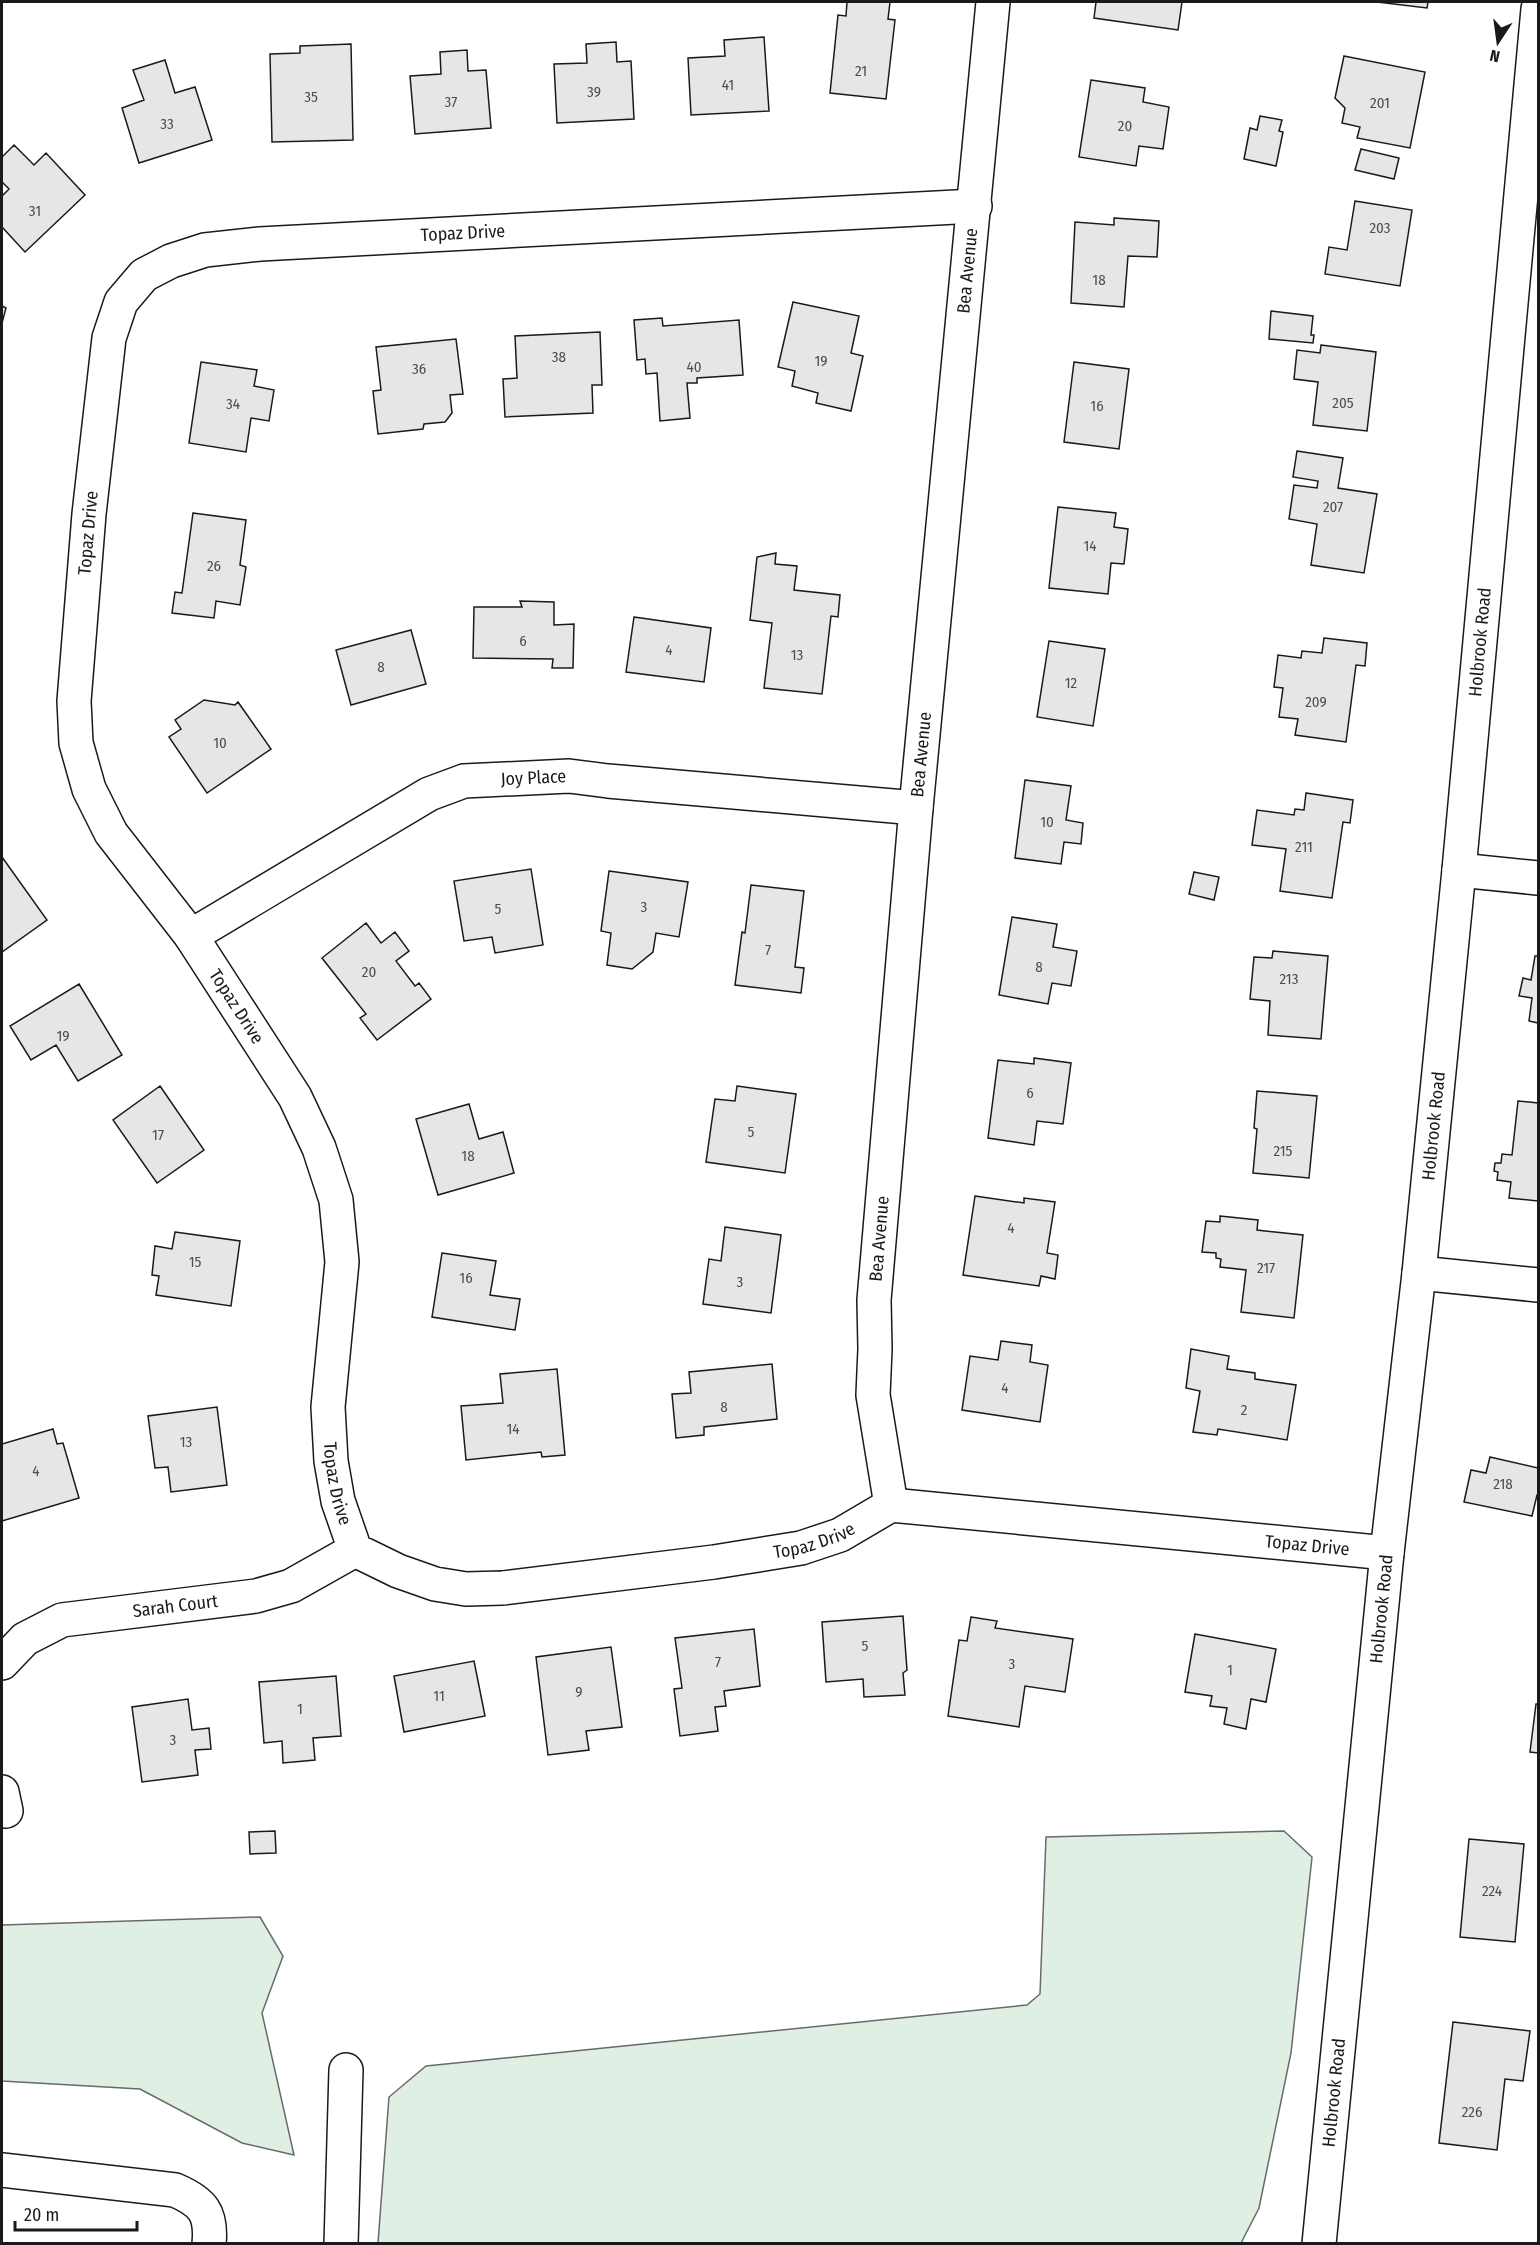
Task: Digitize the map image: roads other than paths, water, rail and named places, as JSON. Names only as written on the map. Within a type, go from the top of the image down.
[{"type":"street","name":"Bea Avenue","points":[[891,1505],[873,1395],[874,1300],[916,808],[993,2]]},
{"type":"street","name":"Holbrook Road","points":[[1318,2244],[1387,1553],[1528,246],[1539,9]]},
{"type":"street","name":"Topaz Drive","points":[[975,206],[260,243],[205,250],[171,261],[144,275],[122,302],[109,338],[89,514],[74,701],[76,743],[90,789],[111,833],[191,936],[294,1097],[319,1148],[336,1200],[342,1262],[328,1407],[330,1439],[338,1501],[355,1551],[398,1571],[435,1584],[466,1589],[503,1588],[714,1562],[801,1548],[840,1535],[891,1505],[1387,1553]]},
{"type":"street","name":"Joy Place","points":[[191,936],[429,794],[465,781],[569,776],[916,808]]},
{"type":"street","points":[[1460,870],[1539,878]]},
{"type":"street","points":[[1419,1272],[1539,1285]]},
{"type":"street","name":"Sarah Court","points":[[2,1663],[25,1639],[62,1620],[256,1596],[291,1586],[355,1551]]},
{"type":"street","points":[[340,2244],[346,2070]]},
{"type":"street","points":[[2,2170],[175,2190],[194,2199],[208,2215],[209,2244]]}]
